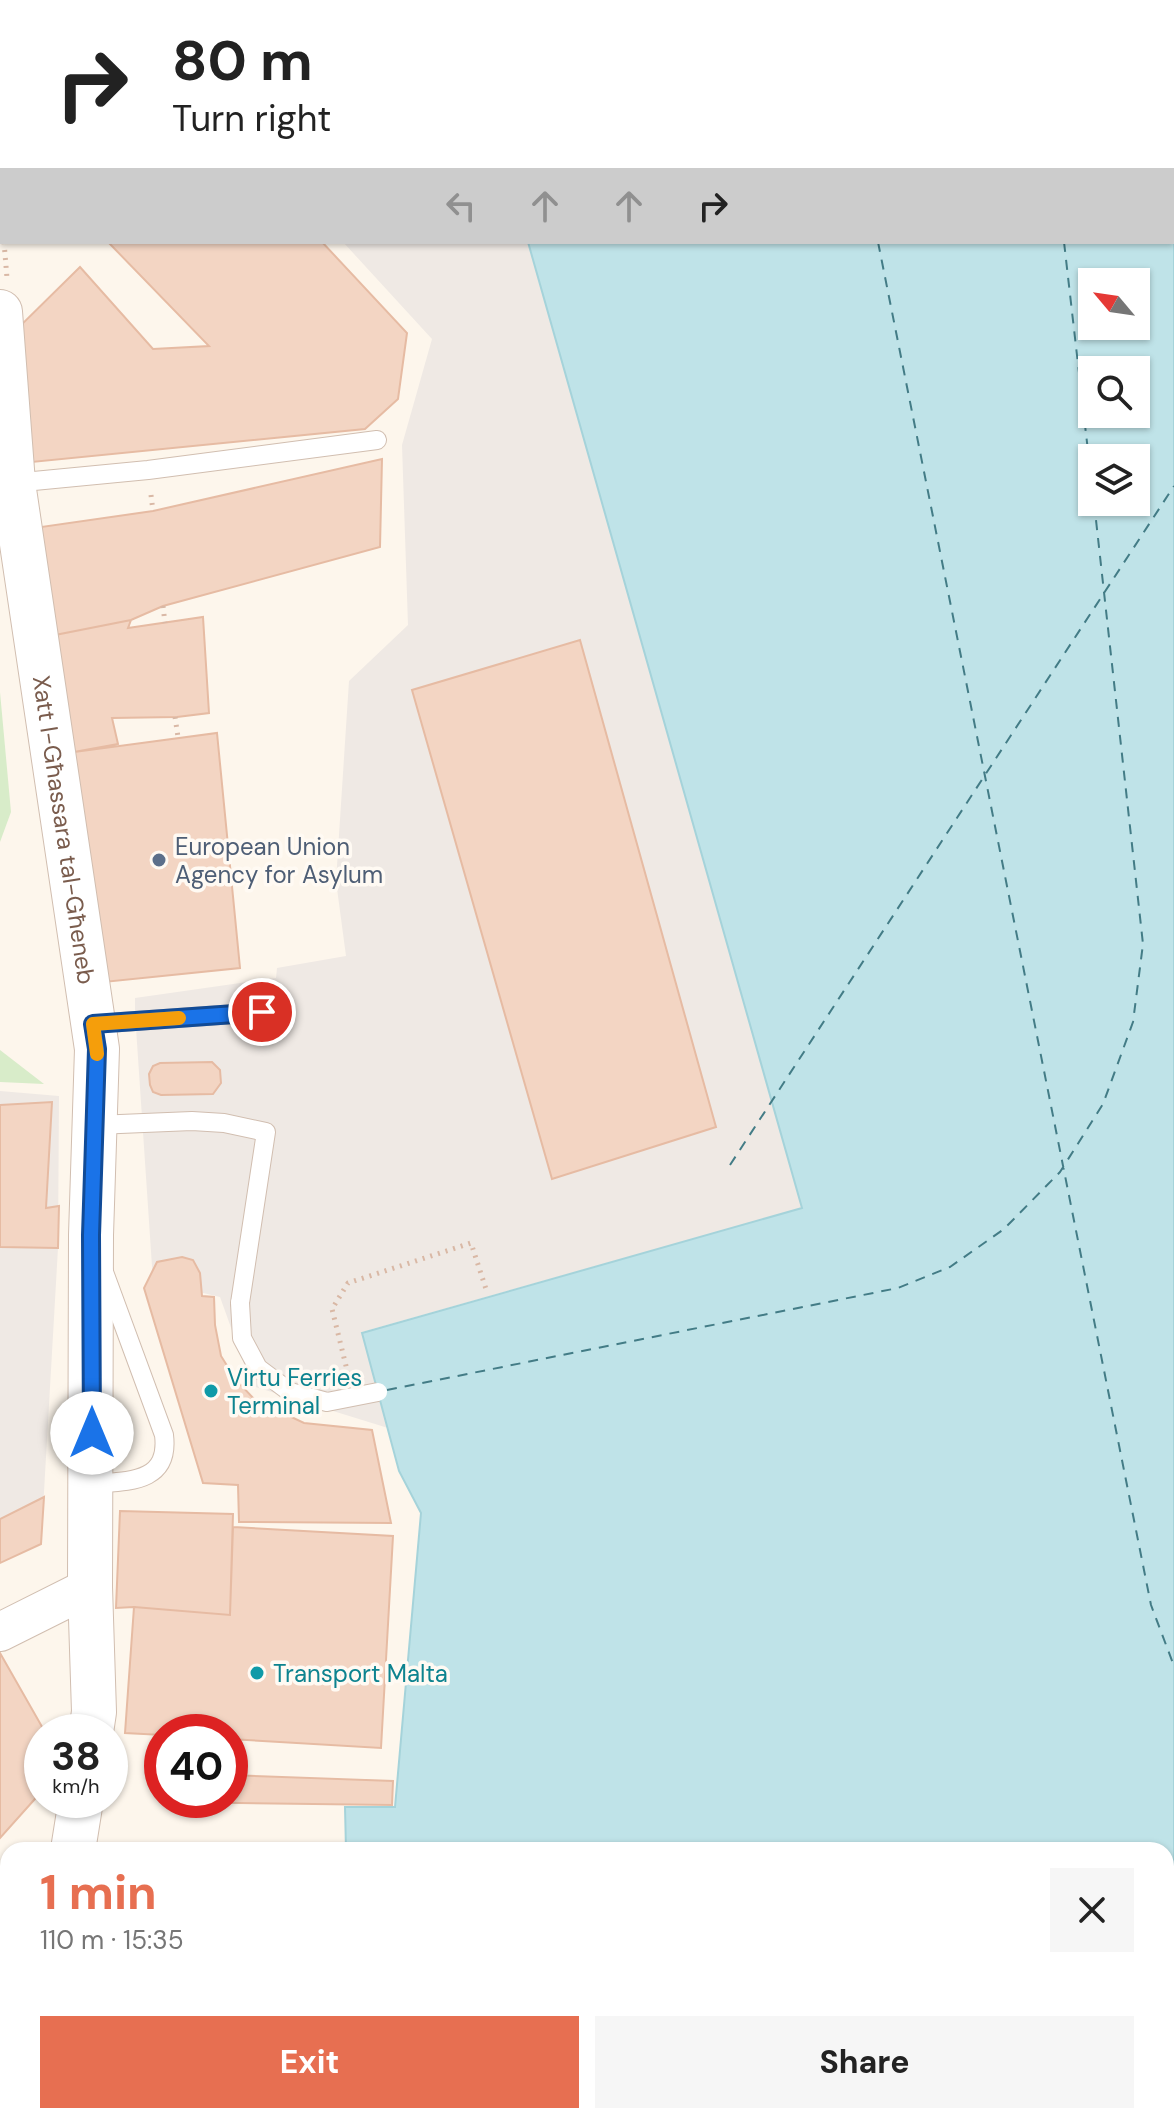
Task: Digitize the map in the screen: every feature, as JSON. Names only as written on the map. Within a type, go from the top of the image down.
[{"type":"street","name":"Xatt l-Għassara tal-Għeneb","points":[[0,312],[13,483],[97,1049],[91,1235],[90,1587],[94,1714]]},
{"type":"street","points":[[0,1632],[90,1587]]},
{"type":"street","points":[[74,1842],[78,1818]]},
{"type":"lane","points":[[13,483],[148,470],[377,440]]},
{"type":"lane","points":[[93,1024],[262,1012]]},
{"type":"lane","points":[[96,1125],[192,1121],[224,1123],[266,1132],[240,1303],[242,1338],[258,1368],[290,1392],[327,1402],[378,1392]]},
{"type":"lane","points":[[91,1235],[165,1444],[162,1459],[149,1475],[134,1481],[92,1484]]},
{"type":"path","points":[[163,606],[165,623]]},
{"type":"path","points":[[175,717],[178,737]]},
{"type":"path","points":[[346,1368],[332,1309],[348,1283],[471,1243],[486,1289]]},
{"type":"shaded area","points":[[345,244],[529,244],[802,1208],[362,1332],[388,1428],[252,1386],[220,1297],[153,1281],[135,998],[276,978],[277,968],[346,956],[336,881],[349,681],[408,625],[402,445],[432,339]]},
{"type":"shaded area","points":[[0,1091],[59,1096],[58,1248],[41,1544],[0,1563]]},
{"type":"green space","points":[[0,692],[11,812],[0,842]]},
{"type":"green space","points":[[0,1050],[44,1084],[0,1082]]},
{"type":"water","points":[[529,244],[1174,244],[1174,1842],[346,1842],[345,1807],[395,1807],[421,1513],[399,1471],[362,1333],[802,1208]]},
{"type":"building","points":[[110,244],[324,244],[407,333],[398,399],[365,429],[32,462],[17,329],[80,267],[153,349],[209,346]]},
{"type":"building","points":[[382,459],[380,547],[163,606],[131,620],[55,635],[41,527],[153,511]]},
{"type":"building","points":[[203,617],[209,713],[112,718],[118,744],[74,752],[55,635],[131,620],[128,628]]},
{"type":"building","points":[[580,640],[716,1127],[552,1179],[412,690]]},
{"type":"building","name":"European Union Agency for Asylum","points":[[217,733],[240,968],[104,982],[74,752]]},
{"type":"building","points":[[212,1062],[220,1070],[221,1083],[213,1094],[161,1095],[153,1092],[149,1074],[153,1066],[160,1063]]},
{"type":"building","points":[[52,1102],[46,1208],[59,1206],[58,1248],[0,1247],[0,1105]]},
{"type":"building","name":"Virtu Ferries Terminal","points":[[182,1257],[193,1260],[200,1273],[202,1296],[214,1297],[221,1356],[236,1380],[255,1400],[304,1423],[372,1430],[391,1523],[239,1522],[238,1485],[203,1483],[144,1288],[157,1262]]},
{"type":"building","points":[[44,1497],[41,1544],[0,1563],[0,1519]]},
{"type":"building","points":[[120,1511],[233,1514],[230,1615],[116,1608]]},
{"type":"building","name":"Transport Malta","points":[[233,1527],[393,1536],[381,1748],[248,1740],[248,1714],[144,1714],[144,1734],[128,1733],[126,1714],[134,1607],[230,1615]]},
{"type":"building","points":[[0,1653],[35,1714],[24,1714],[24,1811],[0,1838]]},
{"type":"building","points":[[248,1776],[393,1781],[392,1805],[248,1803]]},
{"type":"ferry route","points":[[878,244],[1151,1605],[1174,1666]]},
{"type":"ferry route","points":[[1064,244],[1087,444]]},
{"type":"ferry route","points":[[730,1165],[1174,486]]},
{"type":"ferry route","points":[[387,1390],[898,1288],[950,1267],[1004,1229],[1060,1172],[1103,1104],[1133,1022],[1143,944],[1096,516]]},
{"type":"slow traffic","points":[[97,1054],[93,1024],[179,1018]]},
{"type":"place","name":"European Union Agency for Asylum","points":[[159,860]]},
{"type":"place","name":"Virtu Ferries Terminal","points":[[211,1391]]},
{"type":"place","name":"Transport Malta","points":[[257,1673]]},
{"type":"route","points":[[92,1433],[91,1235],[97,1049],[93,1024],[262,1012]]}]
